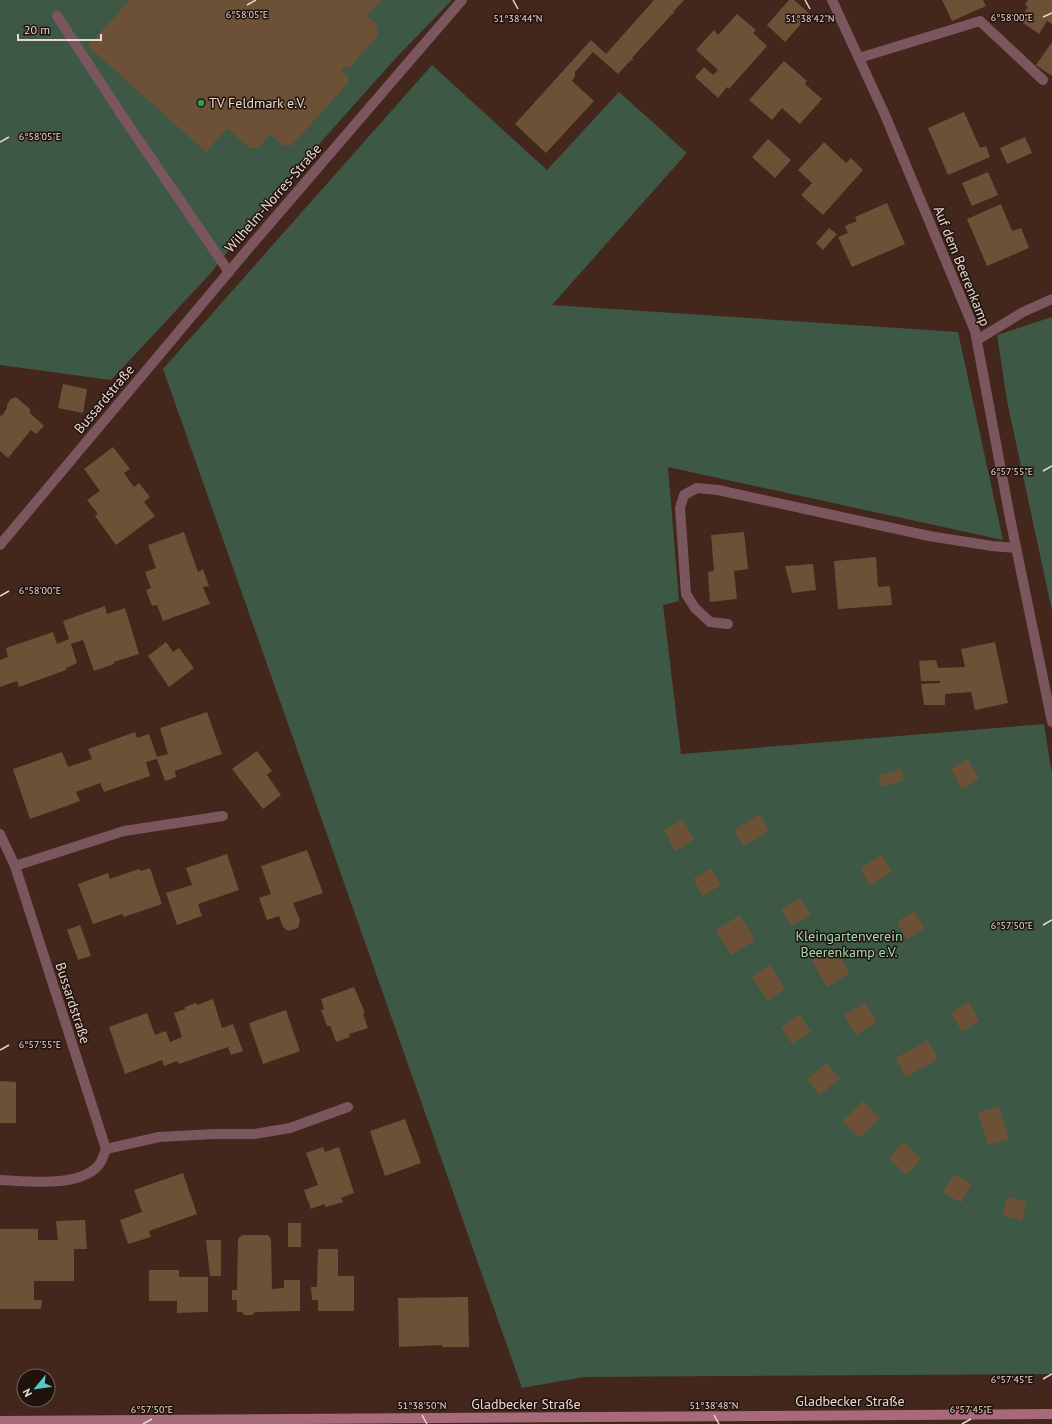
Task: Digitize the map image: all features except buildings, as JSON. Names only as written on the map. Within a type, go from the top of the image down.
[{"type":"main road","name":"Gladbecker Straße","points":[[0,1421],[582,1421],[1052,1414]]},
{"type":"street","name":"Wilhelm-Norres-Straße","points":[[57,16],[127,123],[229,272],[462,0]]},
{"type":"street","name":"Auf dem Beerenkamp","points":[[832,0],[859,58],[975,331],[1016,548],[1052,722]]},
{"type":"street","points":[[859,58],[980,21],[1043,80]]},
{"type":"street","name":"Bussardstraße","points":[[0,545],[229,272]]},
{"type":"street","points":[[977,340],[1023,312],[1052,299]]},
{"type":"street","points":[[728,624],[710,622],[694,608],[686,594],[680,508],[684,495],[697,488],[740,495],[929,536],[992,546],[1016,548]]},
{"type":"street","points":[[14,866],[124,831],[223,816]]},
{"type":"street","name":"Bussardstraße","points":[[0,834],[14,866],[106,1150]]},
{"type":"street","points":[[0,1180],[55,1181],[79,1178],[98,1166],[106,1150],[158,1137],[214,1134],[254,1134],[290,1128],[348,1107]]},
{"type":"green space","points":[[0,0],[452,0],[394,60],[255,216],[211,273],[111,380],[0,365]]},
{"type":"green space","name":"Kleingartenverein Beerenkamp e.V.","points":[[432,65],[547,170],[619,92],[687,153],[552,305],[958,332],[1003,540],[668,467],[679,601],[663,605],[681,754],[1044,724],[1052,774],[1052,1374],[584,1377],[522,1388],[163,369]]},
{"type":"green space","points":[[1052,317],[1052,611],[1007,401],[997,335]]},
{"type":"place","name":"TV Feldmark e.V.","points":[[201,103]]}]
